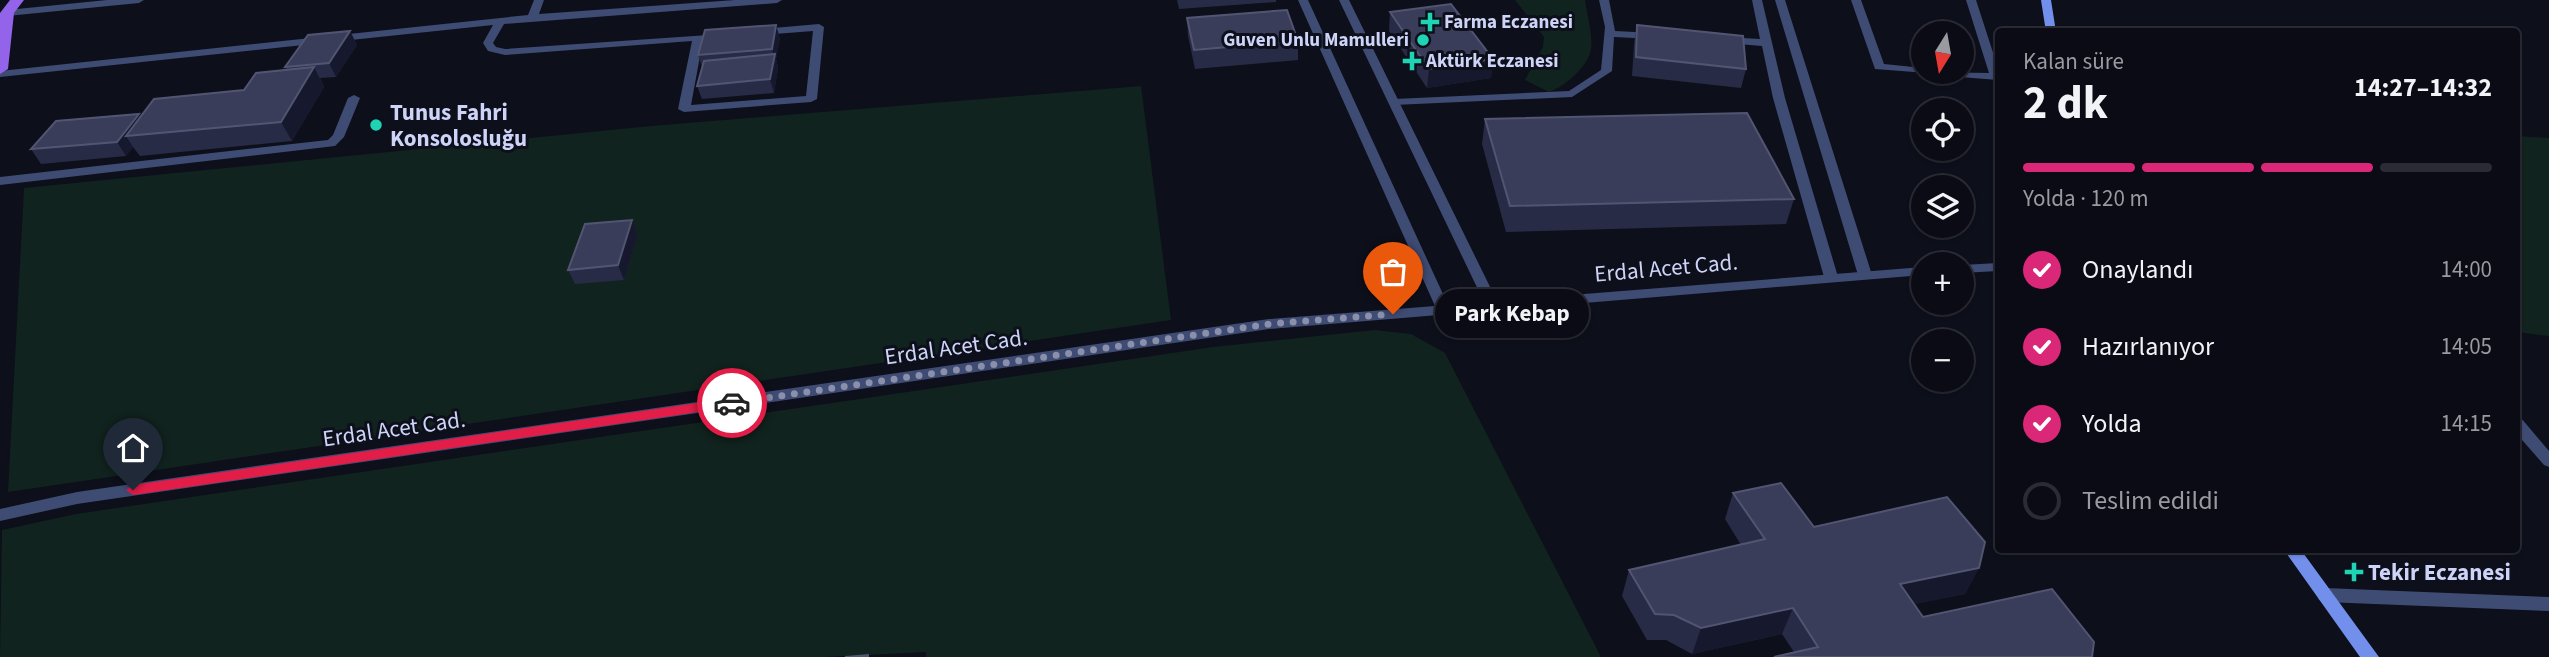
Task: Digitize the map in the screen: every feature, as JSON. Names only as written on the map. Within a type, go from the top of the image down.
[{"type":"main road","points":[[0,72],[8,13],[17,0]]},
{"type":"main road","points":[[2046,0],[2050,28]]},
{"type":"main road","points":[[2294,553],[2370,657]]},
{"type":"street","points":[[8,13],[139,0]]},
{"type":"street","points":[[532,18],[540,0]]},
{"type":"street","points":[[0,72],[532,18],[699,3],[777,0]]},
{"type":"street","points":[[1303,0],[1443,309]]},
{"type":"street","points":[[1344,0],[1492,305]]},
{"type":"street","points":[[1394,102],[1572,94],[1606,71],[1610,34],[1604,0]]},
{"type":"street","points":[[1756,0],[1779,98],[1831,277]]},
{"type":"street","points":[[1780,0],[1865,275]]},
{"type":"street","points":[[1856,0],[1879,67],[1911,70]]},
{"type":"street","points":[[1971,0],[1995,74]]},
{"type":"street","points":[[501,21],[488,43],[492,49],[505,52],[725,36]]},
{"type":"street","points":[[698,38],[684,109],[811,99],[819,27],[752,33]]},
{"type":"street","points":[[1610,34],[1662,37]]},
{"type":"street","points":[[1714,40],[1766,43]]},
{"type":"street","points":[[1974,75],[1995,77]]},
{"type":"street","points":[[0,181],[331,143],[338,137],[354,98]]},
{"type":"street","points":[[1974,268],[1995,267]]},
{"type":"street","name":"Erdal Acet Cad.","points":[[0,515],[77,498],[1269,324],[1911,272]]},
{"type":"street","points":[[2520,427],[2549,461]]},
{"type":"street","points":[[2325,596],[2549,604]]},
{"type":"green space","points":[[1515,0],[1585,0],[1591,38],[1589,57],[1574,76],[1549,92],[1525,80],[1543,47],[1544,37]]},
{"type":"green space","points":[[1141,86],[1171,320],[8,492],[24,188],[651,126]]},
{"type":"green space","points":[[2520,136],[2549,138],[2549,336],[2520,332]]},
{"type":"green space","points":[[1375,330],[1411,334],[1445,353],[1601,657],[926,657],[926,652],[826,657],[0,657],[2,530],[76,514],[1213,347]]},
{"type":"building","points":[[1451,4],[1493,59],[1429,69],[1390,12]]},
{"type":"building","points":[[1287,10],[1298,41],[1194,50],[1187,18]]},
{"type":"building","points":[[776,25],[772,49],[698,55],[705,30]]},
{"type":"building","points":[[1637,25],[1743,36],[1746,69],[1636,57]]},
{"type":"building","points":[[350,31],[329,63],[285,67],[308,35]]},
{"type":"building","points":[[775,54],[770,79],[697,86],[704,61]]},
{"type":"building","points":[[314,67],[281,122],[126,136],[154,99],[244,90],[256,73]]},
{"type":"building","points":[[1747,113],[1794,199],[1510,206],[1485,119]]},
{"type":"building","points":[[139,114],[117,142],[31,149],[56,121]]},
{"type":"building","points":[[632,220],[618,265],[568,270],[585,224]]},
{"type":"building","points":[[1781,483],[1814,527],[1947,497],[1985,542],[1979,568],[1900,584],[1923,617],[2052,589],[2094,642],[2092,657],[1774,657],[1818,647],[1793,608],[1701,628],[1674,615],[1655,614],[1629,570],[1765,539],[1733,493]]},
{"type":"way so far","points":[[732,403],[1269,324],[1393,314]]},
{"type":"place","name":"Farma Eczanesi","points":[[1430,22]]},
{"type":"place","name":"Guven Unlu Mamulleri","points":[[1423,40]]},
{"type":"place","name":"Aktürk Eczanesi","points":[[1412,61]]},
{"type":"place","name":"Tunus Fahri Konsolosluğu","points":[[376,125]]},
{"type":"place","name":"Park Kebap","points":[[1393,314]]},
{"type":"place","name":"Tekir Eczanesi","points":[[2354,572]]},
{"type":"route","points":[[133,490],[732,403]]}]
